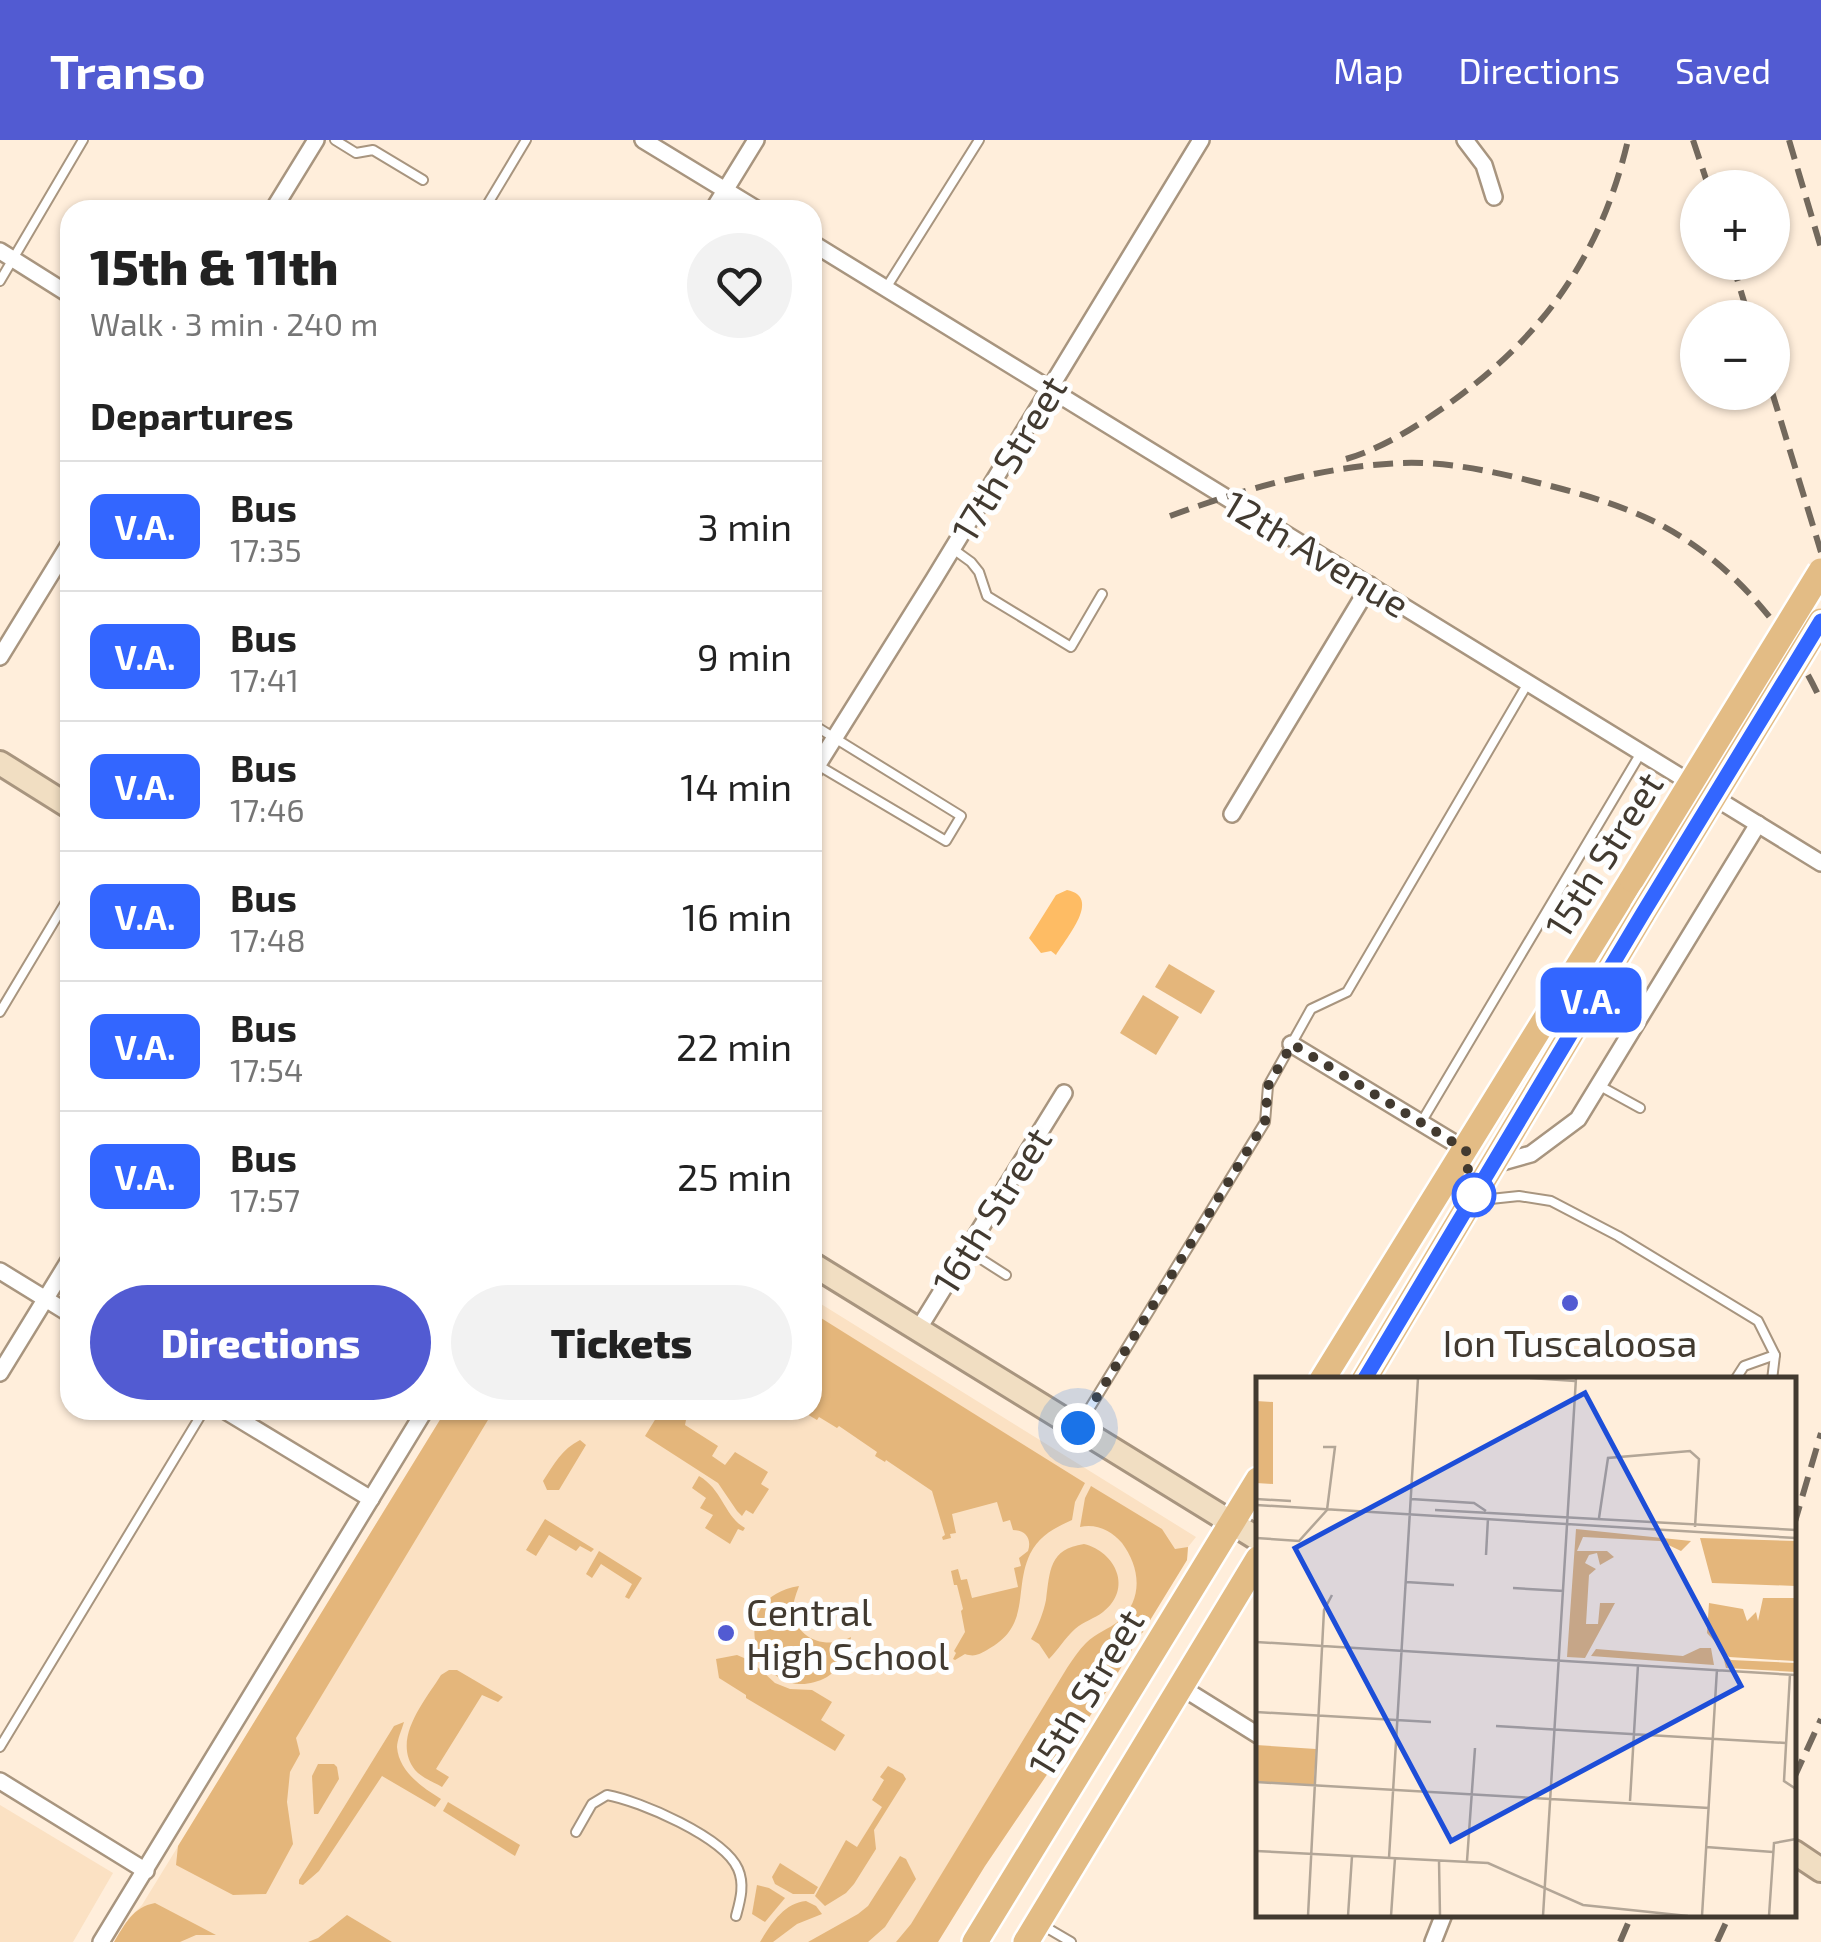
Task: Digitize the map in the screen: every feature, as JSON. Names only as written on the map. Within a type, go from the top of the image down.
[{"type":"main road","name":"15th Street","points":[[1324,1377],[1821,571]]},
{"type":"main road","name":"15th Street","points":[[1366,1377],[1821,621]]},
{"type":"main road","points":[[0,764],[60,801]]},
{"type":"main road","points":[[1486,1116],[1492,1165]]},
{"type":"main road","points":[[1466,1150],[1471,1201]]},
{"type":"main road","points":[[822,1270],[1256,1538]]},
{"type":"main road","name":"15th Street","points":[[975,1942],[1256,1483]]},
{"type":"main road","name":"15th Street","points":[[1032,1932],[1256,1563]]},
{"type":"main road","points":[[1796,1853],[1821,1870]]},
{"type":"street","points":[[279,200],[316,140]]},
{"type":"street","points":[[643,140],[742,200]]},
{"type":"street","points":[[718,200],[756,140]]},
{"type":"street","name":"17th Street","points":[[822,755],[1201,140]]},
{"type":"street","points":[[1464,140],[1484,165],[1494,197]]},
{"type":"street","name":"12th Avenue","points":[[822,249],[1821,863]]},
{"type":"street","points":[[7,255],[60,289]]},
{"type":"street","points":[[0,657],[60,559]]},
{"type":"street","points":[[1232,814],[1370,586]]},
{"type":"street","points":[[1492,1165],[1531,1154],[1578,1119],[1758,824]]},
{"type":"street","points":[[1292,1044],[1466,1150]]},
{"type":"street","name":"16th Street","points":[[918,1328],[1064,1093]]},
{"type":"street","points":[[0,1272],[60,1308]]},
{"type":"street","points":[[0,1374],[60,1276]]},
{"type":"street","points":[[241,1420],[371,1498]]},
{"type":"street","points":[[100,1942],[419,1420]]},
{"type":"street","points":[[1181,1687],[1256,1734]]},
{"type":"street","points":[[0,1781],[146,1871]]},
{"type":"street","points":[[1433,1942],[1443,1917]]},
{"type":"lane","points":[[0,281],[7,255],[83,140]]},
{"type":"lane","points":[[334,140],[356,153],[373,150],[423,180]]},
{"type":"lane","points":[[490,200],[526,140]]},
{"type":"lane","points":[[886,288],[980,140]]},
{"type":"lane","points":[[952,549],[979,572],[987,596],[1071,646],[1102,594]]},
{"type":"lane","points":[[1078,1428],[1265,1122],[1268,1086],[1311,1009],[1347,992],[1529,682]]},
{"type":"lane","points":[[822,730],[962,816],[946,841],[822,771]]},
{"type":"lane","points":[[1422,1122],[1642,751]]},
{"type":"lane","points":[[0,1012],[60,912]]},
{"type":"lane","points":[[1598,1086],[1640,1108]]},
{"type":"lane","points":[[1471,1201],[1519,1196],[1551,1200],[1618,1236],[1758,1322],[1775,1355],[1772,1377]]},
{"type":"lane","points":[[967,1250],[1006,1275]]},
{"type":"lane","points":[[1737,1377],[1744,1366],[1775,1355]]},
{"type":"lane","points":[[0,1747],[198,1420]]},
{"type":"lane","points":[[576,1832],[592,1804],[607,1794],[644,1804],[688,1827],[729,1856],[739,1871],[742,1894],[736,1916]]},
{"type":"lane","points":[[1032,1932],[1071,1942]]},
{"type":"shaded area","points":[[1067,890],[1082,901],[1079,918],[1056,955],[1051,951],[1041,953],[1029,938],[1056,895]]},
{"type":"shaded area","points":[[1169,964],[1215,991],[1201,1014],[1155,987]]},
{"type":"shaded area","points":[[1143,995],[1179,1017],[1156,1055],[1120,1033]]},
{"type":"shaded area","name":"Central High School","points":[[822,1305],[1196,1537],[1188,1547],[1187,1560],[1098,1705],[985,1866],[938,1942],[114,1942],[142,1905],[440,1420],[822,1420]]},
{"type":"shaded area","points":[[822,1319],[1085,1483],[1075,1502],[1072,1520],[1048,1533],[1030,1554],[1016,1619],[1001,1640],[981,1653],[953,1659],[965,1632],[963,1609],[951,1571],[958,1569],[961,1580],[967,1579],[972,1598],[1018,1587],[1014,1568],[1021,1566],[1019,1558],[1028,1551],[1025,1533],[1013,1530],[1010,1520],[1003,1522],[997,1502],[952,1514],[956,1533],[943,1540],[945,1535],[932,1491],[822,1419]]},
{"type":"shaded area","points":[[440,1420],[488,1420],[296,1738],[300,1754],[290,1772],[287,1802],[293,1844],[266,1894],[233,1895],[176,1865],[178,1846]]},
{"type":"shaded area","points":[[655,1420],[686,1420],[685,1425],[718,1446],[712,1456],[725,1465],[735,1452],[768,1472],[761,1484],[769,1489],[753,1514],[746,1510],[742,1516],[718,1483],[645,1436]]},
{"type":"shaded area","points":[[580,1440],[586,1445],[559,1490],[547,1490],[543,1481],[563,1452]]},
{"type":"shaded area","points":[[699,1476],[745,1528],[738,1529],[730,1544],[705,1528],[713,1515],[700,1508],[706,1498],[692,1488]]},
{"type":"shaded area","points":[[1091,1486],[1162,1529],[1175,1549],[1188,1547],[1187,1560],[1098,1705],[985,1866],[938,1942],[896,1942],[911,1924],[1074,1658],[1090,1640],[1119,1621],[1133,1603],[1136,1572],[1122,1543],[1103,1529],[1080,1527]]},
{"type":"shaded area","points":[[545,1519],[594,1549],[591,1552],[580,1546],[576,1551],[549,1535],[536,1556],[526,1550]]},
{"type":"shaded area","points":[[1084,1544],[1112,1563],[1119,1582],[1117,1593],[1103,1612],[1075,1629],[1049,1659],[1031,1639],[1046,1600],[1053,1563],[1064,1551]]},
{"type":"shaded area","points":[[599,1551],[642,1578],[629,1599],[625,1597],[632,1584],[601,1564],[592,1578],[586,1574]]},
{"type":"shaded area","points":[[799,1586],[793,1610],[806,1635],[823,1642],[851,1637],[837,1669],[827,1677],[803,1684],[783,1680],[768,1667],[758,1650],[754,1630],[760,1611],[774,1595]]},
{"type":"shaded area","points":[[737,1655],[751,1661],[775,1683],[790,1689],[812,1690],[832,1702],[821,1720],[845,1735],[835,1751],[719,1678],[716,1659]]},
{"type":"shaded area","points":[[457,1670],[503,1697],[498,1702],[482,1695],[436,1769],[449,1777],[442,1787],[415,1770],[407,1746],[419,1708],[441,1675]]},
{"type":"shaded area","points":[[404,1722],[397,1747],[402,1764],[419,1784],[441,1799],[435,1807],[382,1776],[319,1871],[303,1885],[299,1884],[394,1726]]},
{"type":"shaded area","points":[[318,1764],[334,1764],[339,1779],[318,1814],[314,1814],[312,1776]]},
{"type":"shaded area","points":[[888,1766],[906,1779],[874,1830],[876,1849],[846,1893],[825,1906],[815,1896],[846,1840],[857,1847],[882,1807],[872,1800]]},
{"type":"shaded area","points":[[448,1802],[520,1845],[515,1856],[443,1811]]},
{"type":"shaded area","points":[[0,1805],[113,1873],[73,1942],[0,1942]]},
{"type":"shaded area","points":[[900,1856],[906,1859],[916,1879],[885,1927],[868,1942],[808,1942],[868,1906]]},
{"type":"shaded area","points":[[780,1863],[818,1887],[814,1894],[793,1894],[775,1884],[772,1877]]},
{"type":"shaded area","points":[[757,1885],[785,1898],[765,1922],[752,1914]]},
{"type":"shaded area","points":[[806,1901],[822,1914],[797,1924],[773,1942],[760,1942],[785,1910]]},
{"type":"shaded area","points":[[155,1903],[216,1935],[196,1935],[180,1942],[114,1942],[135,1912]]},
{"type":"shaded area","points":[[347,1915],[392,1942],[308,1942]]},
{"type":"railway","points":[[1346,459],[1395,438],[1440,410],[1508,355],[1536,325],[1583,259],[1601,223],[1628,140]]},
{"type":"railway","points":[[1693,140],[1703,170]]},
{"type":"railway","points":[[1789,140],[1821,248]]},
{"type":"railway","points":[[1737,280],[1744,300]]},
{"type":"railway","points":[[1778,410],[1821,552]]},
{"type":"railway","points":[[1170,516],[1283,481],[1341,469],[1400,463],[1468,468],[1580,494],[1651,520],[1729,573],[1791,646],[1821,701]]},
{"type":"railway","points":[[1796,1518],[1821,1433]]},
{"type":"railway","points":[[1796,1774],[1821,1719]]},
{"type":"railway","points":[[1620,1942],[1631,1917]]},
{"type":"railway","points":[[1717,1942],[1729,1917]]},
{"type":"bus line","name":"V.A.","points":[[1366,1377],[1821,621]]},
{"type":"place","name":"Ion Tuscaloosa","points":[[1570,1303]]},
{"type":"place","name":"Central High School","points":[[726,1633]]},
{"type":"route","points":[[1078,1428],[1265,1122],[1268,1086],[1292,1044],[1466,1150],[1471,1201],[1474,1195]]}]
